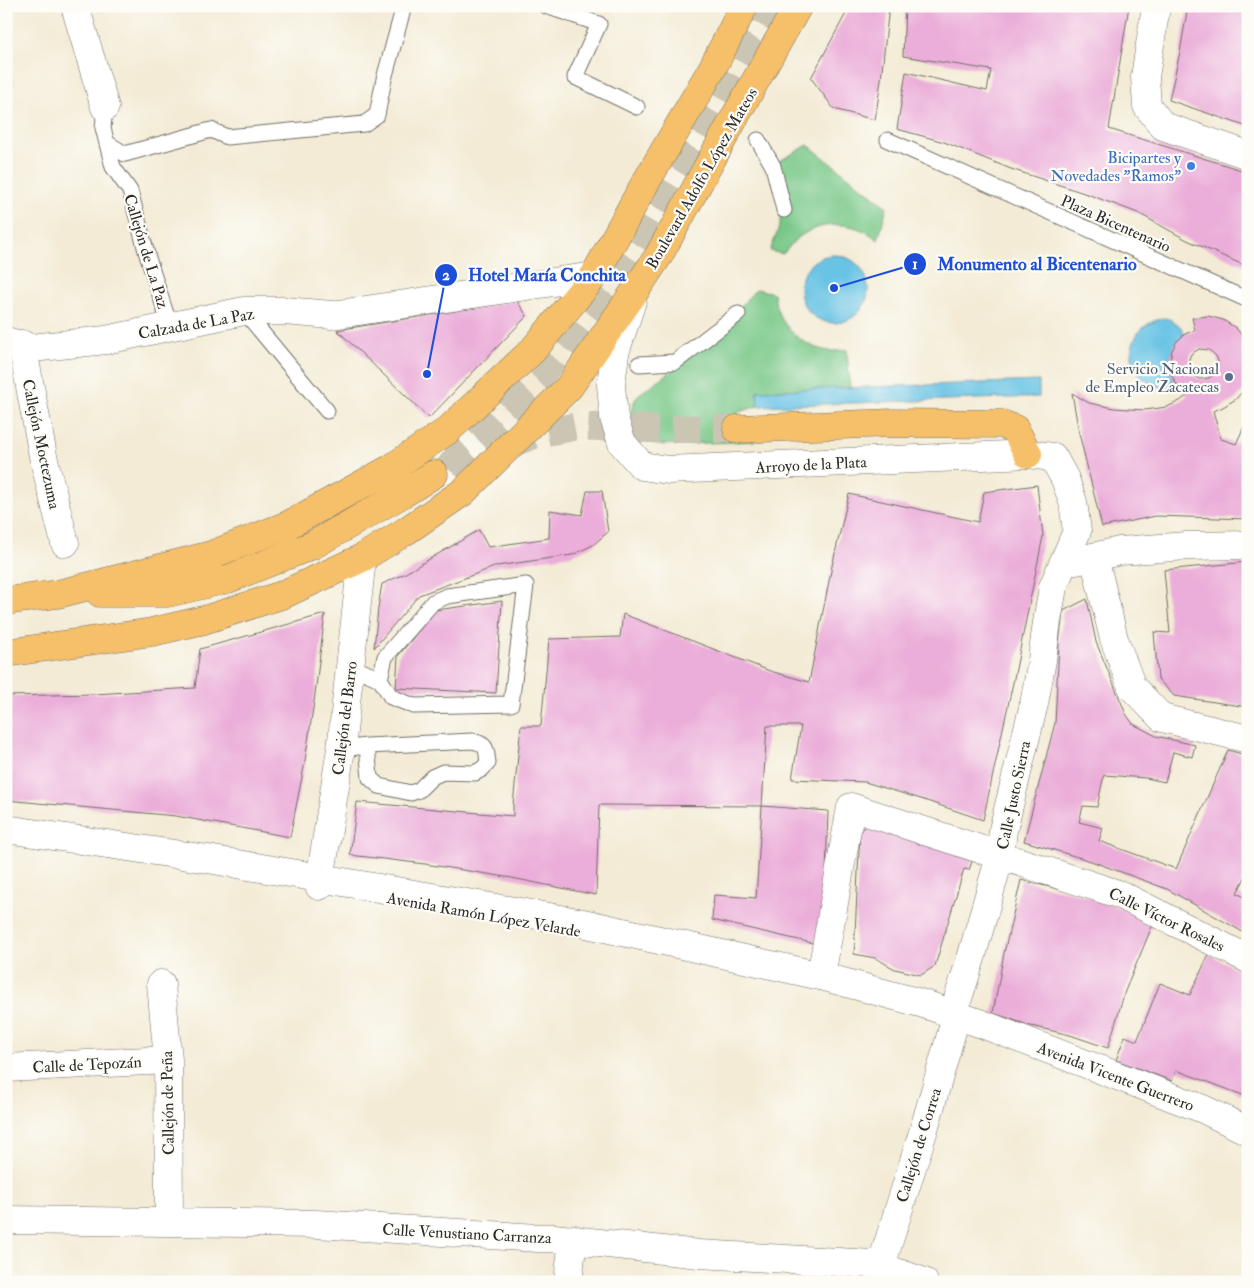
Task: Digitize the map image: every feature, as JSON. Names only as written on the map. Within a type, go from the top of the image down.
[{"type":"main road","points":[[6,601],[58,594],[211,555],[288,524],[390,469],[447,431],[533,350],[594,276],[713,67],[744,6]]},
{"type":"main road","name":"Boulevard Adolfo López Mateos","points":[[6,652],[152,632],[204,620],[282,595],[362,558],[463,492],[569,387],[636,291],[798,6]]},
{"type":"main road","points":[[737,429],[892,423],[1002,424],[1015,429],[1028,454]]},
{"type":"main road","points":[[58,594],[168,593],[228,578],[313,544],[434,474]]},
{"type":"street","name":"Callejón de La Paz","points":[[75,6],[105,107]]},
{"type":"street","points":[[1156,6],[1145,77],[1147,106],[1163,126],[1248,155]]},
{"type":"street","name":"Calzada de La Paz","points":[[14,343],[32,348],[106,340],[244,311],[284,311],[332,315],[594,276]]},
{"type":"street","name":"Arroyo de la Plata","points":[[636,291],[614,353],[610,385],[614,418],[622,442],[642,466],[668,470],[1028,454],[1053,457],[1065,479],[1073,502],[1077,531],[1063,563]]},
{"type":"street","name":"Callejón Moctezuma","points":[[14,343],[65,543]]},
{"type":"street","points":[[1063,563],[1129,550],[1187,546],[1248,545]]},
{"type":"street","points":[[1094,557],[1114,639],[1132,687],[1162,718],[1248,739]]},
{"type":"street","name":"Callejón del Barro","points":[[320,882],[341,749],[362,558]]},
{"type":"street","name":"Calle Justo Sierra","points":[[953,1019],[1000,856],[1003,830],[1034,704],[1054,587],[1063,563]]},
{"type":"street","name":"Calle Víctor Rosales","points":[[821,976],[851,807],[1121,895],[1248,958]]},
{"type":"street","name":"Avenida Ramón López Velarde","points":[[6,829],[122,845],[578,930],[738,966],[953,1019]]},
{"type":"street","name":"Avenida Ramón López Velarde","points":[[6,840],[73,847],[288,882],[320,882],[578,922],[821,976],[924,1004],[953,1019]]},
{"type":"street","name":"Callejón de Peña","points":[[161,984],[168,1060],[169,1222]]},
{"type":"street","name":"Avenida Vicente Guerrero","points":[[953,1019],[982,1024],[1203,1109],[1248,1131]]},
{"type":"street","name":"Callejón de Correa","points":[[864,1270],[924,1130],[953,1019]]},
{"type":"street","name":"Calle de Tepozán","points":[[6,1068],[168,1060]]},
{"type":"street","name":"Calle Venustiano Carranza","points":[[6,1220],[316,1224],[573,1239],[699,1254],[864,1270],[924,1282]]},
{"type":"street","points":[[568,1282],[573,1239]]},
{"type":"lane","points":[[107,143],[124,154],[211,130],[227,137],[364,124],[377,114],[384,78],[404,6]]},
{"type":"lane","points":[[546,6],[599,24],[575,77],[637,106]]},
{"type":"lane","name":"Callejón de La Paz","points":[[105,107],[103,128],[113,167],[130,191],[148,258],[170,326]]},
{"type":"lane","points":[[758,140],[773,166],[784,210]]},
{"type":"lane","name":"Plaza Bicentenario","points":[[888,140],[1248,300]]},
{"type":"lane","points":[[244,311],[327,411]]},
{"type":"lane","points":[[640,364],[674,362],[738,314]]},
{"type":"lane","points":[[350,666],[380,679],[391,697],[414,706],[511,704],[526,584],[447,596],[433,602],[385,657],[380,679]]},
{"type":"lane","points":[[341,749],[367,746],[473,742],[481,743],[486,748],[488,763],[475,773],[443,772],[432,777],[419,790],[411,793],[379,786],[370,778],[367,746]]},
{"type":"green space","points":[[808,145],[887,207],[878,240],[860,229],[850,226],[829,225],[808,231],[799,237],[783,254],[770,251],[780,225],[781,173],[779,161]]},
{"type":"green space","points":[[756,289],[774,293],[776,307],[785,325],[805,343],[822,350],[847,350],[850,388],[757,391],[758,406],[739,412],[734,418],[755,441],[658,445],[642,437],[636,432],[631,419],[633,403],[638,395],[680,365],[715,336]]},
{"type":"water","points":[[834,255],[847,258],[858,265],[865,276],[868,289],[865,302],[858,313],[847,320],[834,323],[821,320],[810,313],[803,302],[800,289],[803,276],[810,265],[821,258]]},
{"type":"water","points":[[1165,318],[1177,324],[1185,334],[1174,348],[1170,359],[1171,374],[1178,387],[1160,387],[1147,381],[1137,371],[1132,359],[1133,346],[1138,334],[1148,324]]},
{"type":"water","points":[[1039,381],[1039,397],[758,406],[757,391]]},
{"type":"building","points":[[850,6],[889,6],[875,120],[834,109],[811,78]]},
{"type":"building","points":[[905,6],[1129,6],[1109,129],[1248,172],[1248,267],[1187,240],[1138,213],[1011,169],[944,142],[897,129],[906,72],[987,91],[991,70],[903,56]]},
{"type":"building","points":[[1188,6],[1248,6],[1248,127],[1169,100]]},
{"type":"building","points":[[517,301],[527,316],[429,418],[337,330]]},
{"type":"building","points":[[1208,316],[1223,320],[1236,328],[1248,345],[1248,382],[1246,387],[1236,399],[1213,411],[1221,439],[1236,444],[1248,418],[1248,519],[1156,516],[1102,527],[1079,433],[1072,393],[1089,403],[1114,408],[1145,410],[1167,407],[1180,401],[1188,395],[1178,387],[1174,380],[1170,371],[1170,361],[1172,350],[1177,341],[1185,334],[1195,330],[1192,318]],"holes":[[[1199,349],[1209,350],[1216,356],[1218,361],[1217,371],[1209,378],[1199,379],[1188,368],[1189,359],[1191,354]]]},
{"type":"building","points":[[1037,485],[1043,536],[983,820],[865,782],[792,779],[801,726],[767,726],[762,806],[599,805],[596,895],[512,878],[425,864],[350,855],[357,802],[513,816],[521,726],[541,726],[549,639],[620,637],[623,614],[770,671],[809,682],[832,566],[849,494],[978,522],[984,492]]},
{"type":"building","points":[[587,491],[602,491],[608,532],[593,545],[572,555],[497,566],[419,595],[374,648],[382,584],[404,574],[479,530],[488,547],[549,538],[550,510],[582,515]]},
{"type":"building","points":[[1248,562],[1248,707],[1174,696],[1158,679],[1154,632],[1170,633],[1164,570]]},
{"type":"building","points":[[1087,599],[1096,642],[1126,714],[1133,724],[1156,736],[1195,745],[1192,757],[1173,752],[1165,782],[1146,778],[1104,775],[1097,807],[1083,806],[1079,822],[1103,828],[1099,841],[1176,869],[1228,750],[1248,756],[1248,872],[1237,893],[1248,899],[1248,935],[1167,889],[1091,861],[1024,841],[1055,723],[1059,644],[1063,611]]},
{"type":"building","points":[[502,601],[496,693],[396,688],[398,656],[436,610]]},
{"type":"building","points":[[325,614],[304,767],[290,837],[176,816],[6,800],[6,696],[94,694],[195,688],[200,649]]},
{"type":"building","points":[[762,806],[828,811],[824,937],[812,943],[712,920],[714,895],[756,898]]},
{"type":"building","points":[[871,825],[974,856],[969,870],[964,869],[935,966],[921,975],[895,969],[875,958],[854,954],[860,831],[864,827]]},
{"type":"building","points":[[1021,880],[1103,900],[1153,924],[1125,991],[1108,1048],[993,1013],[1004,953]]},
{"type":"building","points":[[1209,954],[1248,975],[1248,1097],[1176,1070],[1172,1081],[1116,1060],[1125,1036],[1137,1041],[1160,983],[1190,995]]},
{"type":"tunnel","points":[[448,469],[538,379],[601,297],[679,168],[768,6]]},
{"type":"tunnel","points":[[507,445],[537,434],[578,426],[647,429],[737,429]]},
{"type":"place","name":"Bicipartes y Novedades \"Ramos\"","points":[[1191,166]]},
{"type":"place","name":"Monumento al Bicentenario","points":[[834,288]]},
{"type":"place","name":"Hotel María Conchita","points":[[427,374]]},
{"type":"place","name":"Servicio Nacional de Empleo Zacatecas","points":[[1229,377]]}]
